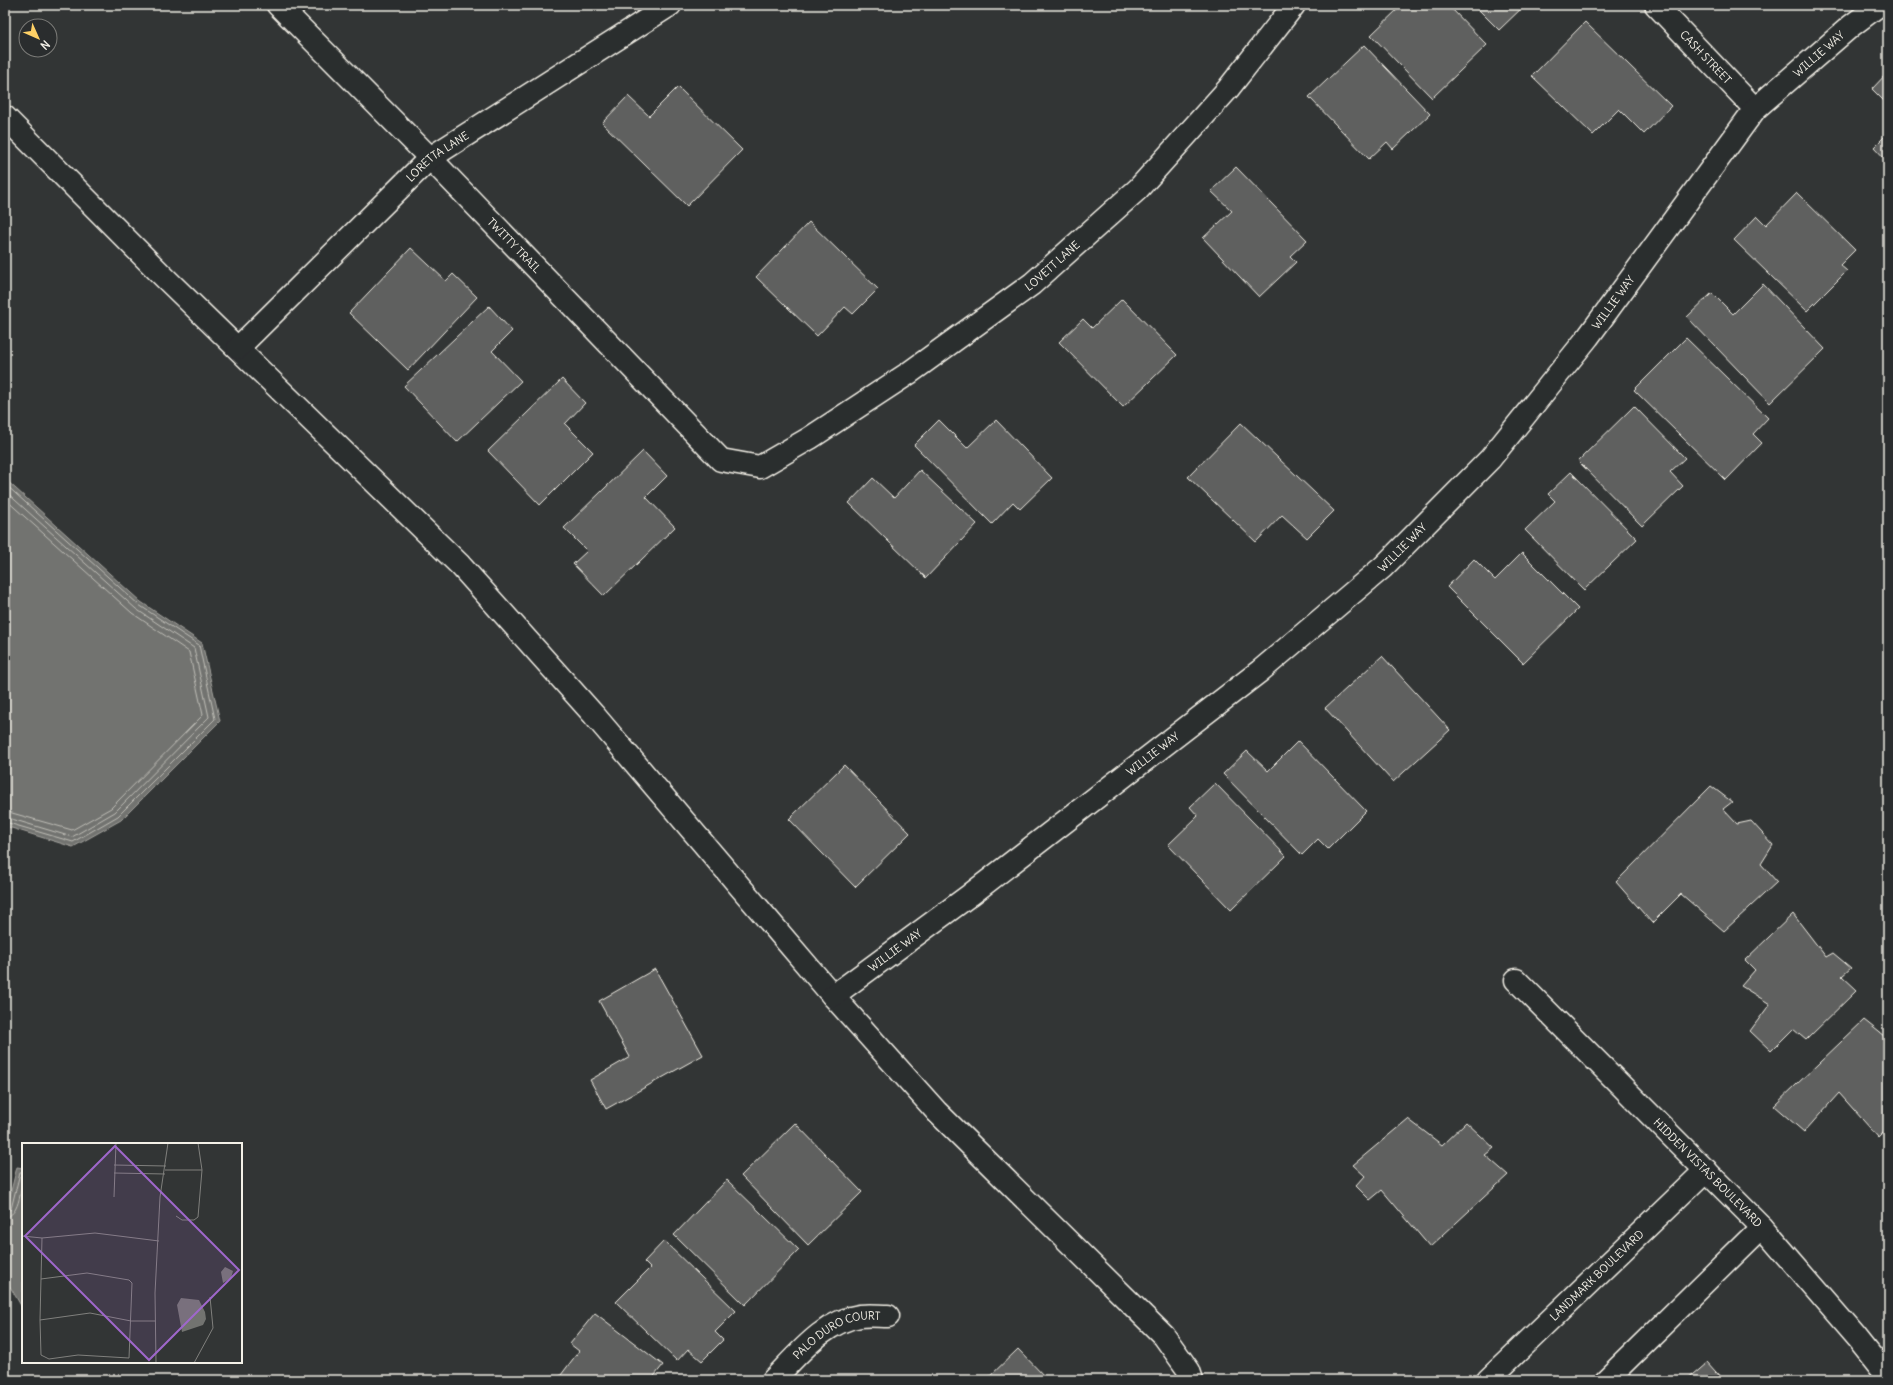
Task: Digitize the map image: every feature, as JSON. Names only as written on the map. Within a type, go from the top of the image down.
[{"type":"street","name":"TWITTY TRAIL","points":[[278,5],[430,158],[721,460],[760,467]]},
{"type":"street","name":"LORETTA LANE","points":[[238,348],[430,158],[670,5]]},
{"type":"street","name":"LOVETT LANE","points":[[760,467],[810,438],[909,373],[1032,284],[1138,188],[1228,89],[1294,5]]},
{"type":"street","name":"CASH STREET","points":[[1656,5],[1755,109]]},
{"type":"street","name":"WILLIE WAY","points":[[833,996],[970,895],[1260,671],[1383,567],[1490,459],[1588,337],[1755,109],[1851,26],[1879,5]]},
{"type":"street","points":[[5,116],[238,348],[460,565],[620,744],[833,996],[937,1112],[1164,1336],[1188,1371],[1192,1380]]},
{"type":"street","name":"HIDDEN VISTAS BOULEVARD","points":[[1516,980],[1762,1227],[1888,1376]]},
{"type":"street","name":"LANDMARK BOULEVARD","points":[[1488,1380],[1706,1170]]},
{"type":"street","points":[[1606,1380],[1762,1227]]},
{"type":"street","name":"PALO DURO COURT","points":[[773,1380],[821,1333],[842,1321],[861,1316],[888,1316]]},
{"type":"water","points":[[5,479],[141,602],[202,643],[220,721],[121,820],[73,847],[5,826]]},
{"type":"water","points":[[17,1167],[22,1168],[22,1307],[5,1278],[5,1215]]},
{"type":"building","points":[[1397,5],[1448,5],[1487,45],[1432,98],[1371,35],[1400,7]]},
{"type":"building","points":[[1474,5],[1525,5],[1499,30]]},
{"type":"building","points":[[1585,22],[1671,106],[1644,134],[1619,109],[1593,135],[1532,76]]},
{"type":"building","points":[[1364,45],[1430,114],[1393,149],[1387,142],[1369,159],[1309,97]]},
{"type":"building","points":[[1888,72],[1888,105],[1872,89]]},
{"type":"building","points":[[678,87],[742,150],[687,206],[602,123],[628,96],[649,116]]},
{"type":"building","points":[[1888,133],[1888,162],[1874,147]]},
{"type":"building","points":[[1236,167],[1307,240],[1290,256],[1296,262],[1259,297],[1203,238],[1232,211],[1211,191]]},
{"type":"building","points":[[1797,193],[1855,250],[1840,265],[1847,271],[1807,311],[1734,240],[1757,216],[1766,225]]},
{"type":"building","points":[[809,222],[878,289],[853,314],[845,307],[817,336],[756,277]]},
{"type":"building","points":[[411,248],[446,281],[453,274],[477,297],[408,370],[349,313]]},
{"type":"building","points":[[1763,284],[1825,349],[1770,403],[1687,317],[1712,293],[1733,314]]},
{"type":"building","points":[[1122,299],[1177,355],[1123,407],[1059,342],[1083,319],[1092,328]]},
{"type":"building","points":[[489,306],[512,331],[492,351],[521,381],[457,442],[404,386]]},
{"type":"building","points":[[1686,338],[1768,418],[1753,434],[1762,443],[1726,480],[1634,390]]},
{"type":"building","points":[[562,379],[585,403],[565,424],[593,452],[540,505],[488,451]]},
{"type":"building","points":[[1634,406],[1685,458],[1670,472],[1683,486],[1642,526],[1578,461]]},
{"type":"building","points":[[939,420],[967,448],[996,420],[1052,478],[1020,509],[1013,502],[992,524],[914,445]]},
{"type":"building","points":[[1241,423],[1334,511],[1307,538],[1282,515],[1256,542],[1188,477]]},
{"type":"building","points":[[643,451],[667,476],[646,497],[675,527],[604,596],[573,564],[587,551],[564,528]]},
{"type":"building","points":[[920,470],[977,524],[926,578],[849,503],[873,478],[894,498]]},
{"type":"building","points":[[1571,472],[1637,539],[1584,590],[1525,530],[1555,501],[1548,494]]},
{"type":"building","points":[[1522,553],[1578,609],[1523,663],[1447,587],[1474,559],[1495,580]]},
{"type":"building","points":[[1382,656],[1450,730],[1393,782],[1325,708]]},
{"type":"building","points":[[1298,741],[1366,811],[1328,849],[1318,839],[1302,855],[1223,774],[1247,751],[1268,771]]},
{"type":"building","points":[[844,765],[910,833],[855,887],[789,819]]},
{"type":"building","points":[[1215,783],[1286,856],[1231,910],[1168,845],[1198,816],[1190,807]]},
{"type":"building","points":[[1711,786],[1732,802],[1723,809],[1737,824],[1751,821],[1773,845],[1761,864],[1777,882],[1724,931],[1681,894],[1652,923],[1616,882]]},
{"type":"building","points":[[1793,914],[1826,957],[1833,953],[1851,968],[1842,976],[1857,990],[1806,1040],[1793,1029],[1771,1051],[1750,1031],[1770,1004],[1741,986],[1755,970],[1745,960]]},
{"type":"building","points":[[655,969],[703,1055],[606,1109],[590,1080],[630,1057],[599,1001]]},
{"type":"building","points":[[1864,1020],[1884,1036],[1888,1034],[1888,1127],[1878,1137],[1839,1093],[1804,1132],[1774,1106]]},
{"type":"building","points":[[1408,1119],[1442,1145],[1466,1122],[1494,1148],[1485,1155],[1508,1175],[1430,1247],[1382,1190],[1370,1200],[1356,1186],[1365,1176],[1353,1165]]},
{"type":"building","points":[[795,1123],[862,1192],[808,1245],[741,1176]]},
{"type":"building","points":[[727,1180],[799,1250],[745,1305],[674,1235]]},
{"type":"building","points":[[664,1241],[736,1311],[715,1332],[723,1340],[702,1361],[688,1349],[677,1361],[616,1302],[650,1268],[644,1262]]},
{"type":"building","points":[[595,1313],[663,1365],[651,1380],[558,1379],[579,1351],[570,1344]]},
{"type":"building","points":[[1018,1349],[1048,1380],[986,1380]]},
{"type":"building","points":[[1708,1361],[1725,1380],[1686,1380]]}]
